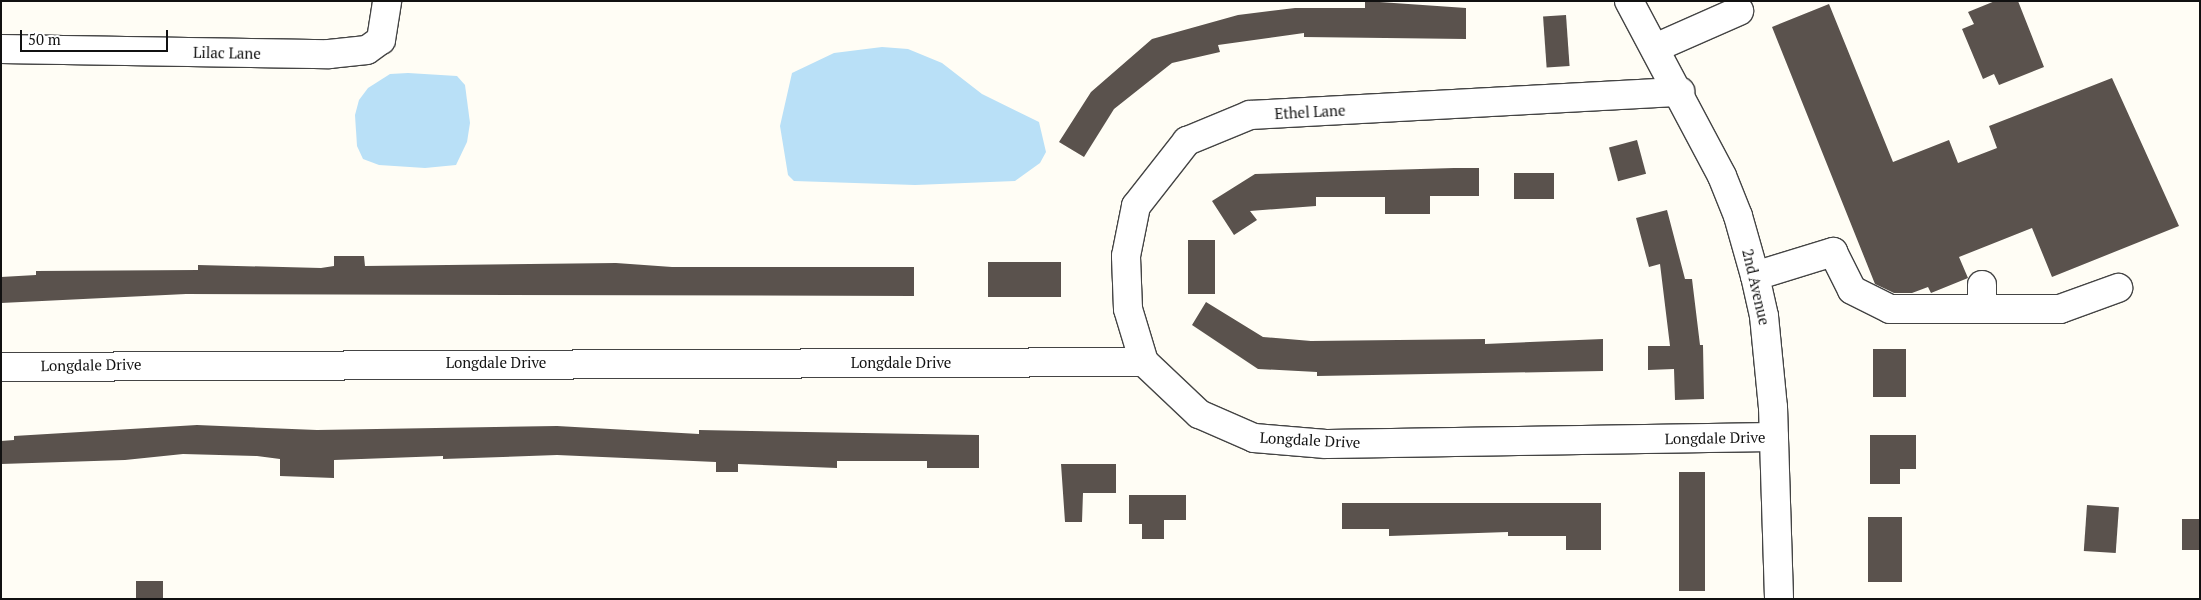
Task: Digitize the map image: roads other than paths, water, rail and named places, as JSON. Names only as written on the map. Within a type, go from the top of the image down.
[{"type":"street","name":"Lilac Lane","points":[[1,49],[348,52],[367,50],[381,40],[387,1]]},
{"type":"street","name":"2nd Avenue","points":[[1629,1],[1680,92],[1738,216],[1755,276],[1769,352],[1774,437],[1779,599]]},
{"type":"street","points":[[1655,48],[1739,11]]},
{"type":"street","name":"Ethel Lane","points":[[1144,362],[1128,309],[1126,256],[1136,206],[1187,141],[1250,115],[1680,92]]},
{"type":"street","points":[[1755,276],[1833,252],[1852,290],[1890,309],[1982,296],[2060,308],[2118,288]]},
{"type":"street","name":"Longdale Drive","points":[[1,367],[1144,362],[1199,414],[1254,438],[1326,444],[1774,437]]},
{"type":"water","points":[[882,47],[908,49],[942,63],[982,94],[1039,122],[1046,152],[1040,163],[1015,181],[915,185],[794,181],[788,175],[780,126],[792,73],[834,53]]},
{"type":"water","points":[[408,73],[457,76],[465,85],[470,123],[467,142],[456,165],[425,168],[379,165],[363,159],[357,146],[355,115],[359,100],[368,88],[390,74]]}]
